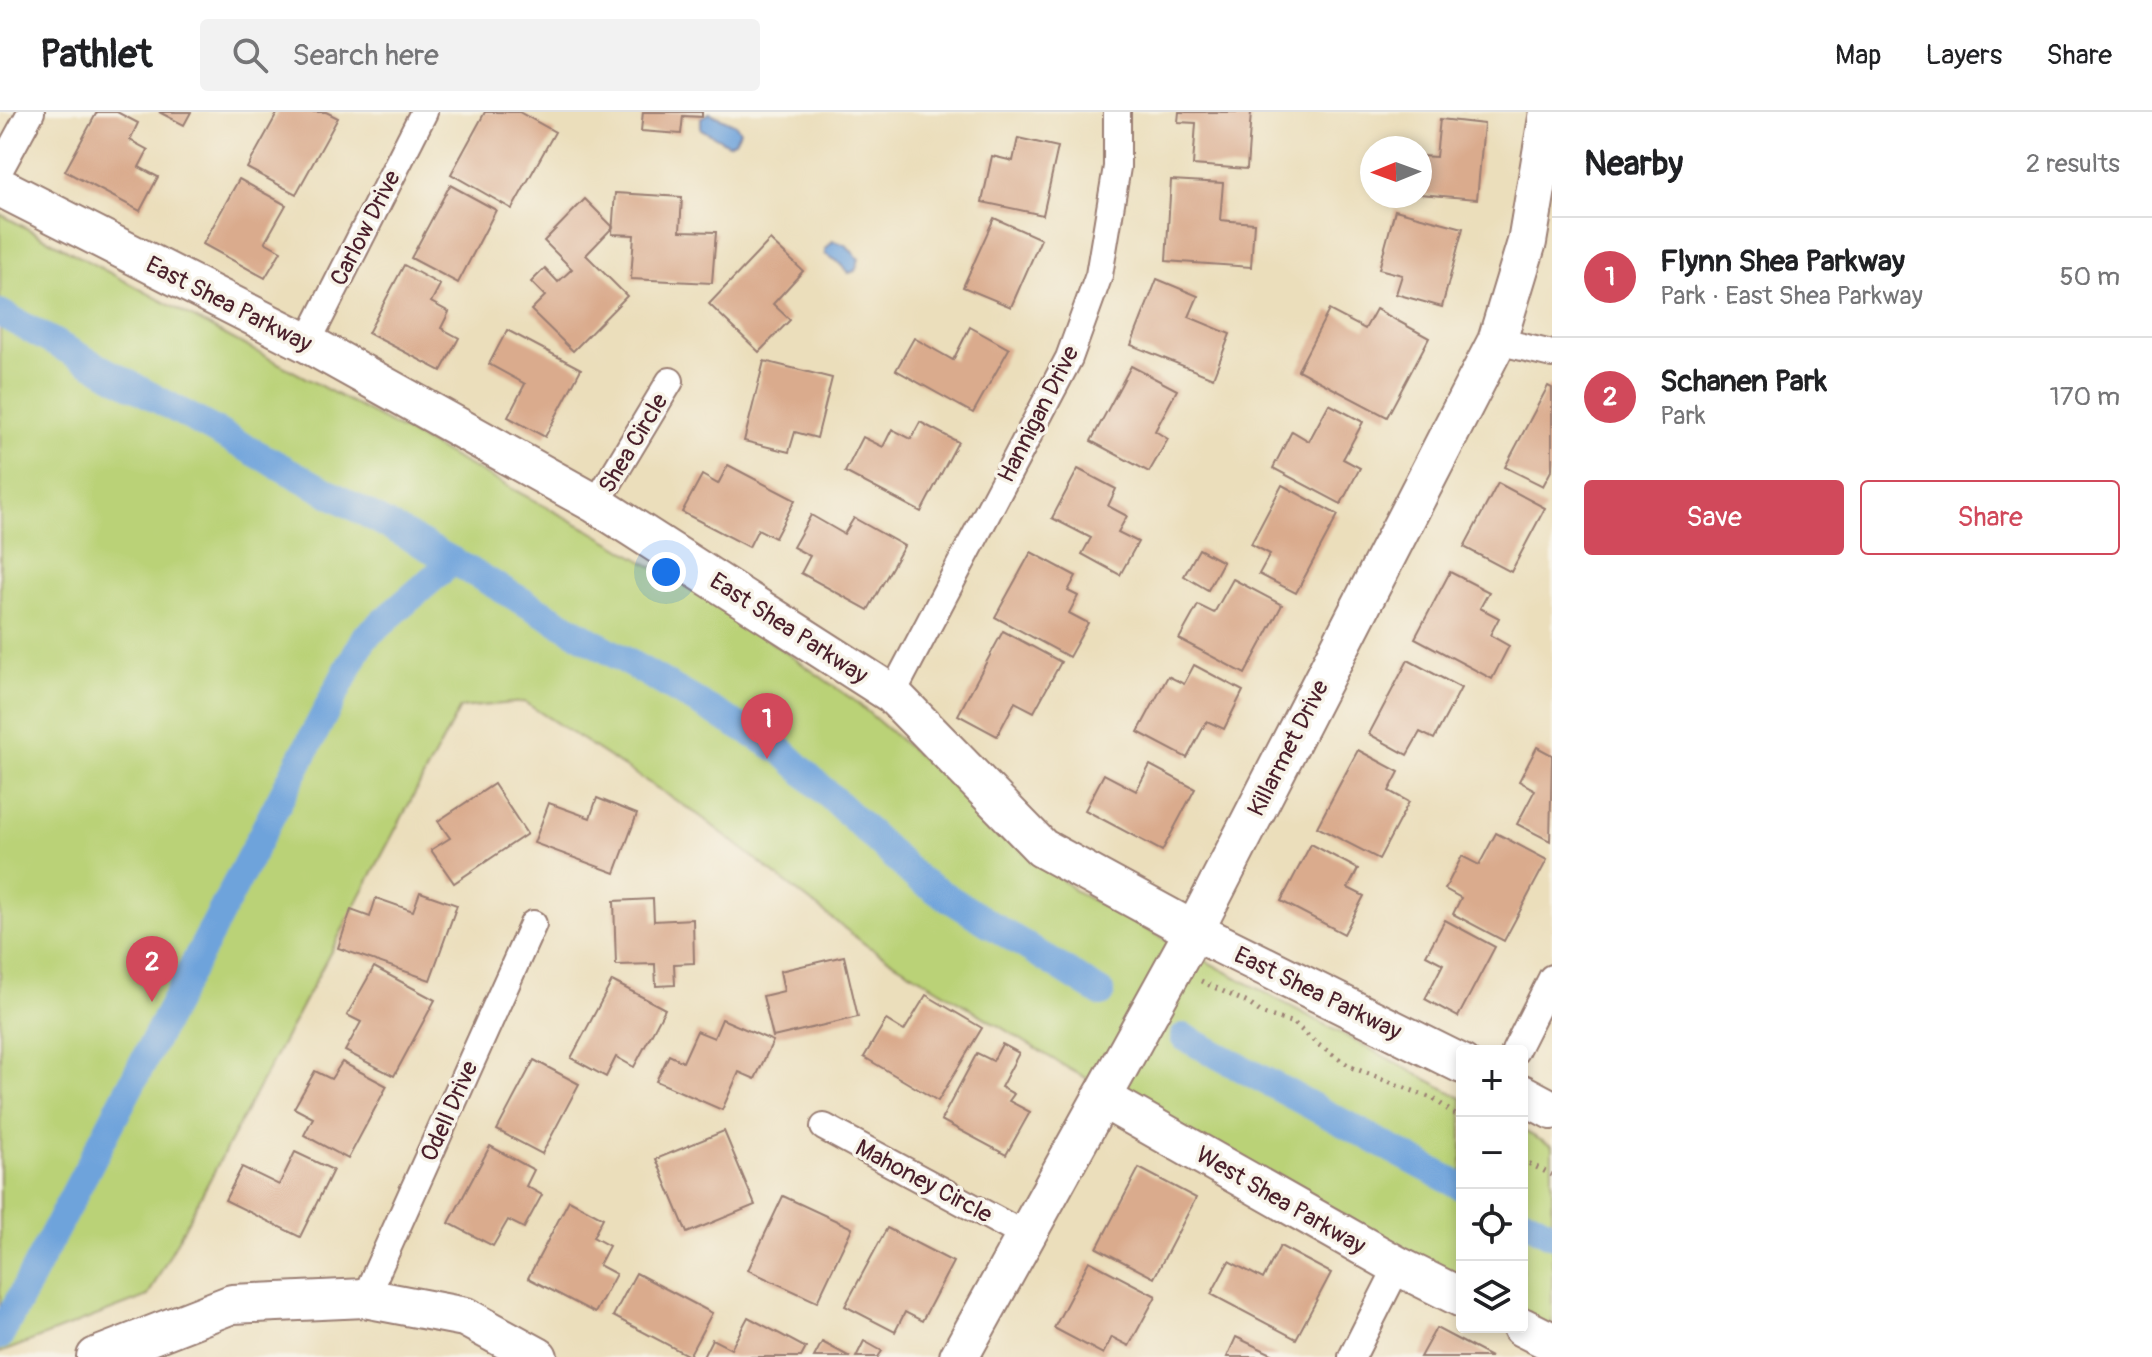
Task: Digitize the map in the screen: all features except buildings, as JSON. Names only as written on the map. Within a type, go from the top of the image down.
[{"type":"street","points":[[0,169],[31,112]]},
{"type":"street","name":"Carlow Drive","points":[[307,343],[424,112]]},
{"type":"street","name":"Hannigan Drive","points":[[892,694],[1069,358],[1099,275],[1117,167],[1117,112]]},
{"type":"street","name":"Killarmet Drive","points":[[959,1357],[1194,931],[1497,341],[1527,242],[1549,112]]},
{"type":"street","name":"East Shea Parkway","points":[[0,187],[307,343],[596,504],[892,694],[1042,848],[1194,931],[1456,1061]]},
{"type":"street","points":[[1497,341],[1552,354]]},
{"type":"street","name":"Shea Circle","points":[[596,504],[670,381]]},
{"type":"street","name":"Odell Drive","points":[[365,1298],[533,924]]},
{"type":"street","points":[[1518,1045],[1552,978]]},
{"type":"street","points":[[1528,1097],[1552,1110]]},
{"type":"street","name":"West Shea Parkway","points":[[1102,1098],[1398,1266],[1456,1295]]},
{"type":"street","name":"Mahoney Circle","points":[[824,1127],[1024,1235]]},
{"type":"street","points":[[1352,1357],[1398,1266]]},
{"type":"street","points":[[101,1356],[232,1304],[365,1298],[465,1317],[538,1357]]},
{"type":"street","points":[[1528,1330],[1552,1342]]},
{"type":"path","points":[[1173,968],[1248,1003],[1263,1014],[1294,1023],[1317,1044],[1351,1067],[1434,1099],[1458,1117]]},
{"type":"path","points":[[1528,1163],[1552,1175]]},
{"type":"green space","points":[[0,214],[591,531],[724,609],[855,701],[1075,891],[1456,1095],[1456,1276],[1071,1070],[866,945],[700,816],[524,702],[460,708],[148,1296],[0,1353]]},
{"type":"green space","points":[[1528,1133],[1552,1146],[1552,1327],[1528,1314]]},
{"type":"water","points":[[710,113],[736,125],[740,131],[735,141],[728,144],[701,129],[701,117]]},
{"type":"water","points":[[833,241],[846,245],[859,259],[855,271],[849,273],[825,254],[825,249]]},
{"type":"waterway","points":[[0,313],[453,561],[782,751],[918,879],[1101,993]]},
{"type":"waterway","points":[[0,1336],[364,638],[453,561]]},
{"type":"waterway","points":[[1184,1037],[1456,1184]]},
{"type":"waterway","points":[[1528,1222],[1552,1235]]},
{"type":"place","name":"Flynn Shea Parkway","points":[[767,759]]},
{"type":"place","name":"Schanen Park","points":[[152,1002]]}]
